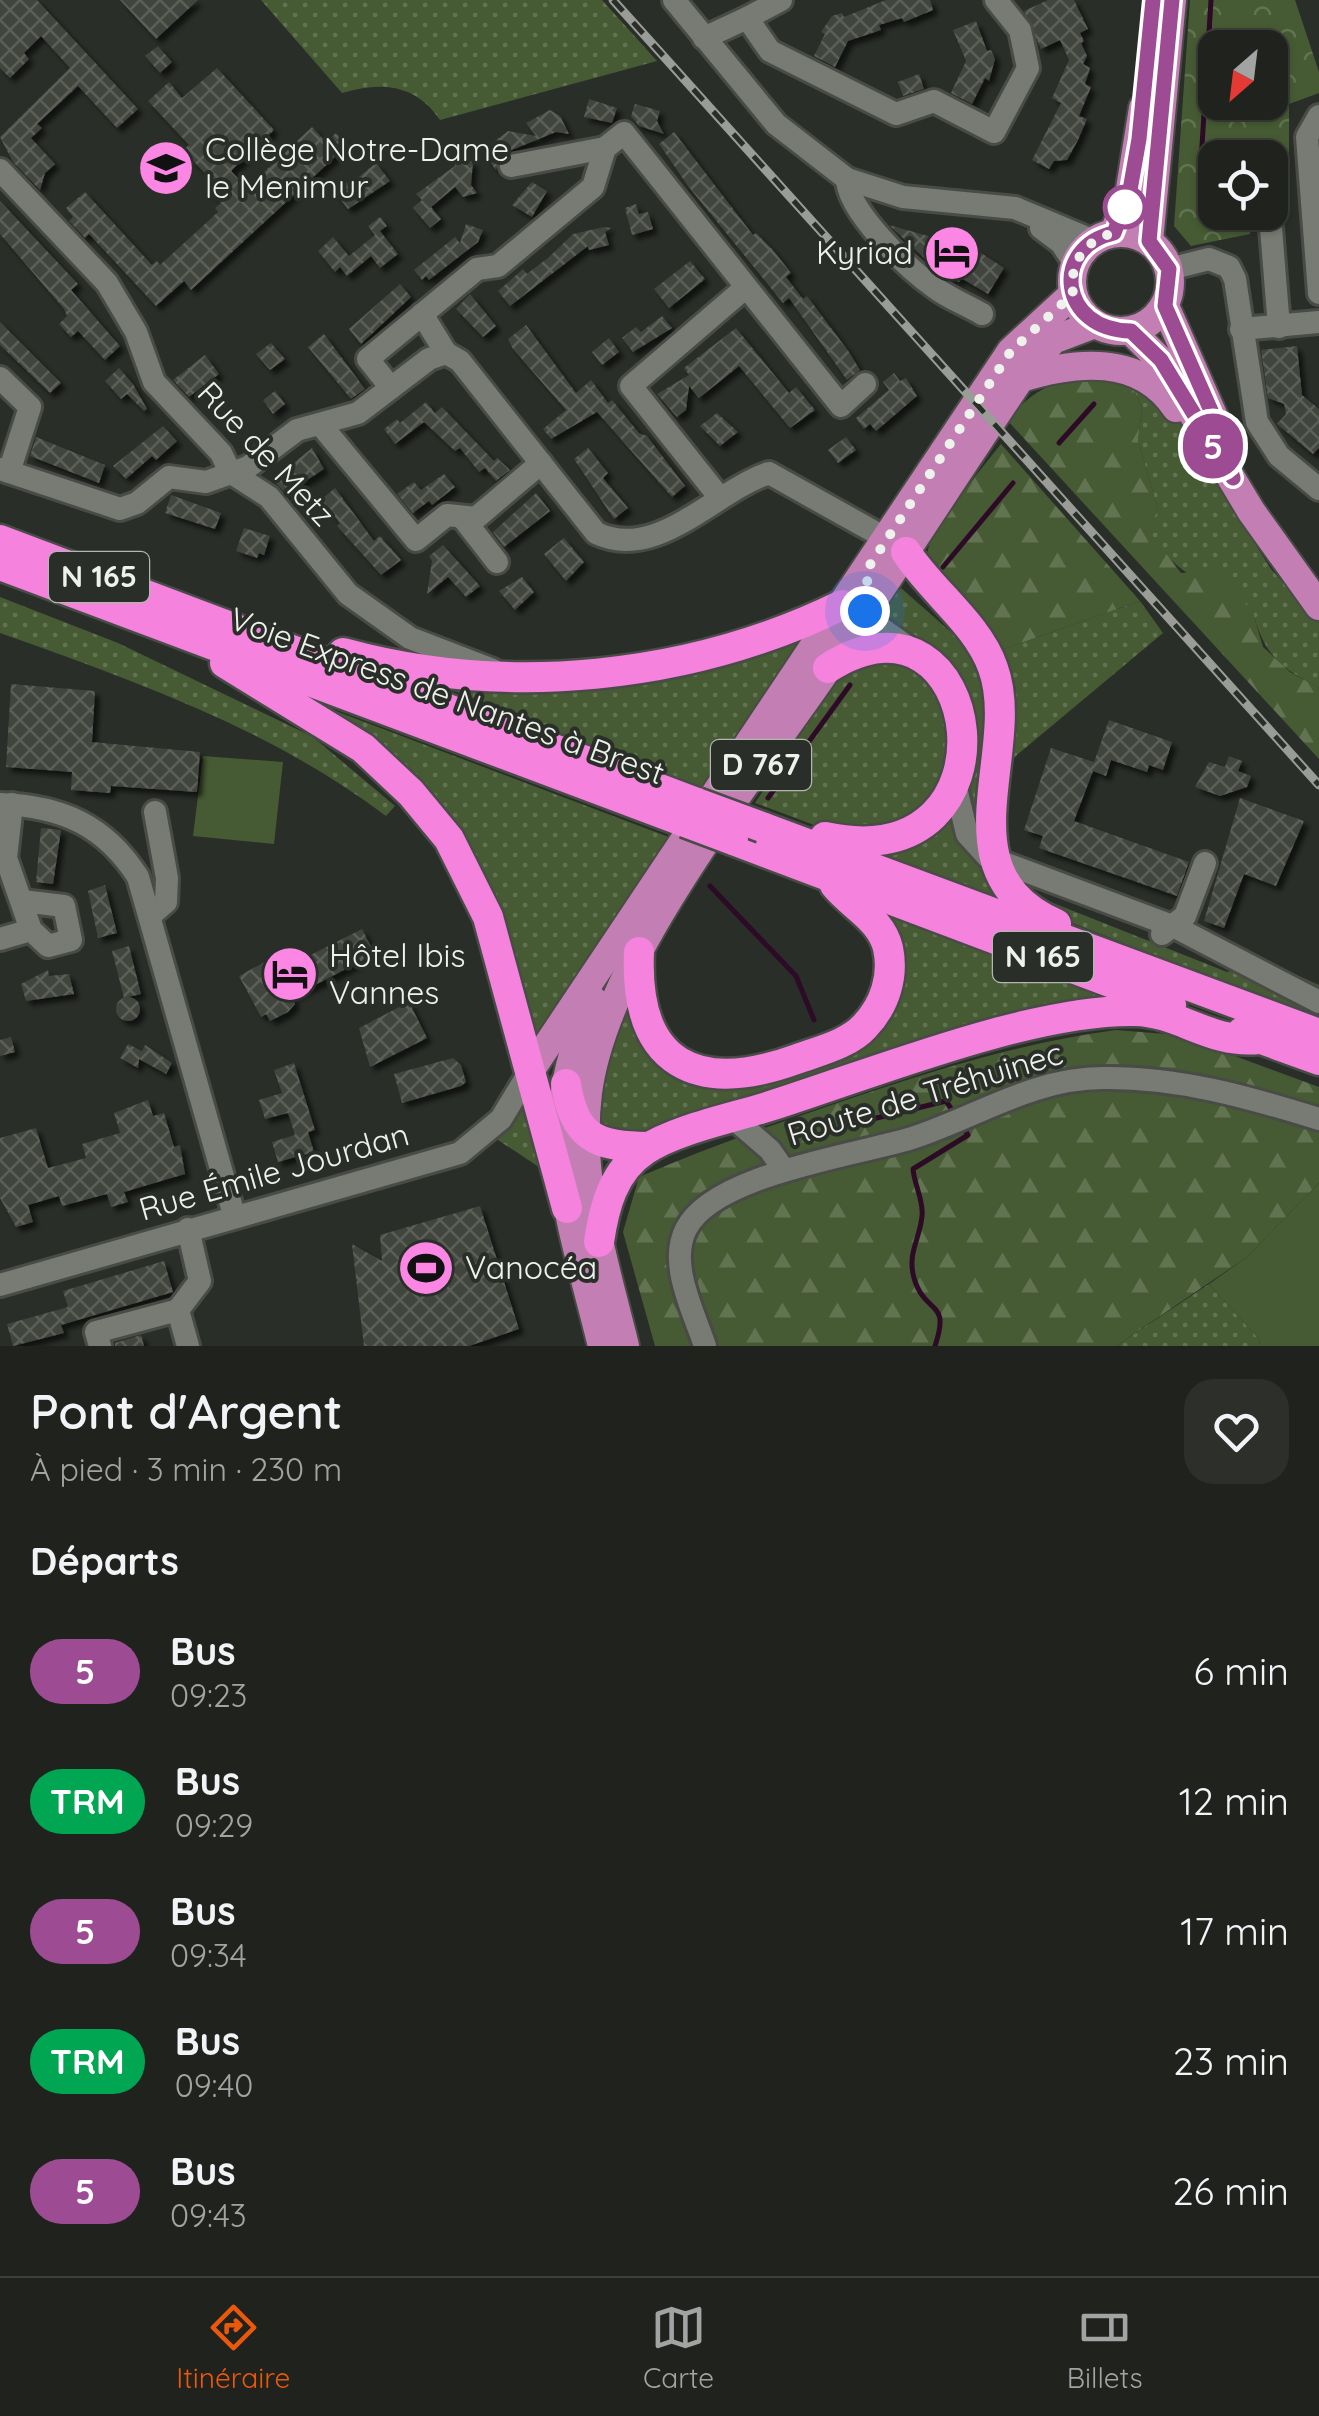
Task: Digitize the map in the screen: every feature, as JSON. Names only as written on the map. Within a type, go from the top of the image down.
[{"type":"highway","name":"Voie Express de Nantes à Brest","points":[[0,540],[196,627]]},
{"type":"highway","points":[[896,545],[993,665],[999,691],[990,801],[1002,864],[1021,902],[1063,927],[1080,946]]},
{"type":"highway","name":"Voie Express de Nantes à Brest","points":[[0,565],[196,627],[691,812],[769,829],[1319,1034]]},
{"type":"highway","points":[[567,1208],[488,916],[464,863],[431,815],[362,748],[292,701],[240,675],[196,627],[224,612],[318,646],[396,664],[503,675],[658,667],[759,641],[854,608]]},
{"type":"highway","points":[[769,829],[799,829],[869,843],[900,836],[925,822],[955,784],[964,750],[959,705],[943,674],[918,655],[888,648],[846,656],[828,668]]},
{"type":"highway","name":"Voie Express de Nantes à Brest","points":[[691,812],[733,840],[1319,1060]]},
{"type":"highway","points":[[639,952],[646,1018],[658,1041],[685,1067],[709,1075],[733,1076],[771,1068],[834,1046],[864,1028],[883,1000],[891,975],[888,946],[876,922],[826,875]]},
{"type":"highway","points":[[566,1084],[572,1120],[585,1134],[622,1145],[648,1147],[1006,1032],[1096,1013],[1156,1014],[1231,1042],[1259,1038]]},
{"type":"highway","points":[[599,1242],[615,1183],[648,1147]]},
{"type":"main road","points":[[1153,0],[1130,190],[1104,237],[1075,264],[1073,294],[1094,324],[1108,330],[1131,331],[1145,326],[1165,306]]},
{"type":"main road","points":[[1172,0],[1149,241],[1169,269],[1165,306],[1216,422],[1233,478]]},
{"type":"main road","points":[[1104,237],[1149,241]]},
{"type":"main road","name":"D 767","points":[[602,1346],[567,1208],[558,1121],[591,1004],[638,915],[896,545],[1011,351],[1073,294]]},
{"type":"main road","name":"D 767","points":[[625,1346],[599,1242],[585,1134],[599,1039],[639,952],[828,668],[868,568],[896,545],[1020,379],[1045,352],[1094,324]]},
{"type":"main road","points":[[1131,331],[1161,360],[1233,478],[1319,606]]},
{"type":"main road","points":[[1020,379],[1080,365],[1127,370],[1163,390],[1233,478]]},
{"type":"main road","points":[[530,1071],[638,915]]},
{"type":"street","points":[[674,0],[776,124],[847,179],[903,197],[1015,208],[1104,237]]},
{"type":"street","points":[[704,38],[782,0]]},
{"type":"street","points":[[747,18],[770,51],[896,114],[934,101],[994,132],[1028,68],[1020,30],[996,0]]},
{"type":"street","points":[[1319,116],[1307,138],[1319,293]]},
{"type":"street","points":[[511,166],[605,148],[624,133],[841,406],[865,384]]},
{"type":"street","points":[[391,388],[368,359],[478,269],[498,266],[593,187],[605,148]]},
{"type":"street","name":"Rue de Metz","points":[[0,170],[107,283],[136,332],[154,382],[222,453],[230,472],[270,497],[340,586],[384,623],[441,652],[503,675]]},
{"type":"street","points":[[847,179],[847,194],[874,228],[933,287],[982,314]]},
{"type":"street","points":[[994,204],[1048,232],[1075,264]]},
{"type":"street","points":[[1271,230],[1278,326]]},
{"type":"street","points":[[1169,269],[1209,259],[1230,267],[1257,422],[1266,441],[1319,489]]},
{"type":"street","points":[[720,498],[630,386],[744,288]]},
{"type":"street","points":[[422,314],[442,339],[446,353],[460,361],[596,533],[614,542],[645,540],[769,474],[896,545]]},
{"type":"street","points":[[1242,328],[1319,322]]},
{"type":"street","points":[[0,378],[30,406],[5,471],[120,508],[138,503],[168,477],[206,482],[248,467],[297,430],[358,413],[429,359],[446,353]]},
{"type":"street","points":[[320,424],[416,540],[447,516],[476,518],[541,463]]},
{"type":"street","points":[[462,517],[497,562]]},
{"type":"street","points":[[854,608],[918,655]]},
{"type":"street","points":[[955,784],[967,834],[980,852],[1002,864],[1175,927],[1319,1002]]},
{"type":"street","points":[[22,901],[64,906],[71,940],[48,946],[31,930],[6,858],[6,804],[70,816],[102,832],[120,849],[138,877],[150,915],[234,1215]]},
{"type":"street","points":[[150,915],[166,902],[168,878],[155,812]]},
{"type":"street","points":[[925,822],[952,825],[967,834]]},
{"type":"street","points":[[1175,927],[1190,907],[1206,863]]},
{"type":"street","points":[[0,939],[31,930]]},
{"type":"street","name":"Rue Émile Jourdan","points":[[0,1285],[460,1152],[502,1119],[530,1071]]},
{"type":"street","name":"Route de Tréhuinec","points":[[706,1346],[682,1279],[680,1248],[686,1227],[706,1206],[784,1170],[914,1138],[971,1112],[1050,1084],[1100,1078],[1230,1092],[1319,1119]]},
{"type":"street","points":[[733,1118],[770,1150],[784,1170]]},
{"type":"street","points":[[100,1346],[96,1332],[178,1310],[200,1281],[188,1228]]},
{"type":"street","points":[[178,1310],[188,1346]]},
{"type":"green space","points":[[261,0],[602,0],[657,61],[440,120],[420,99],[397,88],[370,87],[342,93]]},
{"type":"green space","points":[[1190,0],[1295,0],[1319,72],[1319,93],[1289,104],[1289,190],[1288,140],[1198,140],[1198,230],[1250,230],[1250,234],[1191,246],[1174,226]]},
{"type":"green space","points":[[1085,374],[1131,384],[1142,408],[1138,440],[1158,510],[1148,530],[1181,573],[1220,571],[1253,613],[1263,647],[1290,672],[1319,688],[1319,759],[1007,420],[1042,390]]},
{"type":"green space","points":[[1131,384],[1164,398],[1271,569],[1319,623],[1319,688],[1276,659],[1263,640],[1253,613],[1181,569],[1147,530],[1158,510],[1138,440],[1142,408]]},
{"type":"green space","points":[[1001,444],[1140,601],[1001,650],[926,558],[933,529]]},
{"type":"green space","points":[[901,588],[961,641],[982,673],[1009,907],[866,853],[830,831],[755,803],[841,673],[892,657],[879,615]]},
{"type":"green space","points":[[0,597],[118,643],[313,737],[395,806],[386,816],[296,757],[249,733],[151,689],[0,633]]},
{"type":"green space","points":[[1140,601],[1163,633],[1011,760],[1016,689],[1001,650]]},
{"type":"green space","points":[[793,637],[808,646],[707,791],[424,679]]},
{"type":"green space","points":[[309,701],[674,839],[534,1045],[502,919],[461,830],[410,776]]},
{"type":"green space","points":[[203,756],[283,762],[274,844],[193,836]]},
{"type":"green space","points":[[1033,895],[1227,972],[1264,961],[1319,985],[1319,1019],[1039,910]]},
{"type":"green space","points":[[871,908],[1123,1004],[650,1137],[598,1128],[600,1083],[633,984],[639,1015],[722,1082],[881,1018]]},
{"type":"green space","points":[[1116,1030],[1178,1035],[1319,1087],[1319,1183],[1247,1257],[1116,1346],[655,1346],[623,1232],[639,1177],[746,1135],[920,1076],[1016,1049]]},
{"type":"green space","points":[[524,1096],[545,1171],[492,1136]]},
{"type":"green space","points":[[1319,1183],[1319,1346],[1260,1346],[1259,1339],[1209,1284],[1247,1257]]},
{"type":"green space","points":[[1209,1284],[1259,1339],[1260,1346],[1116,1346]]},
{"type":"building","points":[[0,0],[37,0],[138,109],[117,128],[78,86],[37,124],[42,128],[31,138],[55,164],[45,173],[40,190],[13,162],[0,137],[70,68],[41,36],[24,53],[29,59],[10,78],[0,68]]},
{"type":"building","points":[[120,0],[198,0],[156,39]]},
{"type":"building","points":[[886,0],[930,0],[933,10],[904,22],[902,18],[879,25],[881,30],[848,41],[835,67],[814,56],[825,34],[821,32],[832,16],[842,13],[844,17]]},
{"type":"building","points":[[1048,0],[1074,0],[1088,29],[1080,33],[1087,56],[1083,64],[1090,68],[1085,84],[1091,87],[1079,116],[1087,119],[1078,140],[1067,160],[1054,161],[1049,169],[1032,160],[1061,103],[1052,98],[1069,60],[1060,40],[1041,49],[1024,11]]},
{"type":"building","points":[[976,21],[987,51],[991,50],[995,59],[989,81],[985,78],[972,104],[951,93],[966,61],[953,30]]},
{"type":"building","points":[[158,46],[172,62],[160,73],[145,56]]},
{"type":"building","points":[[217,68],[274,130],[231,171],[247,188],[312,127],[326,142],[336,133],[348,145],[191,290],[184,281],[156,306],[89,234],[85,238],[69,221],[73,217],[66,208],[85,192],[152,265],[157,261],[160,265],[218,212],[215,208],[221,203],[207,188],[213,182],[183,150],[189,145],[148,101],[169,82],[182,98]]},
{"type":"building","points":[[919,74],[924,89],[903,96],[898,82]]},
{"type":"building","points":[[589,99],[617,108],[612,123],[584,117]]},
{"type":"building","points":[[635,104],[660,111],[657,121],[664,134],[639,126],[631,116]]},
{"type":"building","points":[[550,110],[560,116],[569,134],[556,132],[502,154],[496,170],[482,151],[508,131],[536,136],[526,123]]},
{"type":"building","points":[[674,132],[753,235],[756,233],[773,250],[791,273],[786,277],[803,299],[807,296],[849,352],[860,370],[847,380],[789,298],[783,303],[688,186],[659,144]]},
{"type":"building","points":[[456,160],[473,161],[471,185],[477,193],[463,197],[455,187],[431,207],[441,219],[430,228],[413,208],[422,200],[416,194],[455,166]]},
{"type":"building","points":[[376,163],[390,181],[348,209],[333,190],[345,180],[349,185]]},
{"type":"building","points":[[532,182],[547,191],[532,217],[512,205]]},
{"type":"building","points":[[0,201],[78,284],[71,290],[120,346],[105,360],[78,331],[71,337],[59,324],[67,316],[64,309],[0,234]]},
{"type":"building","points":[[636,204],[639,214],[648,212],[653,229],[632,235],[625,208]]},
{"type":"building","points":[[380,217],[387,226],[380,231],[398,254],[380,268],[371,256],[347,276],[340,267],[335,272],[318,251],[333,237],[349,256],[375,235],[368,226]]},
{"type":"building","points":[[466,224],[483,230],[478,242],[429,280],[426,276],[422,280],[414,270],[455,237],[460,243]]},
{"type":"building","points":[[889,225],[975,249],[1004,268],[988,294],[961,278],[959,282],[942,275]]},
{"type":"building","points":[[611,228],[605,232],[609,245],[589,250],[588,246],[510,306],[498,291],[523,269],[527,274],[573,234]]},
{"type":"building","points":[[690,261],[705,279],[669,308],[654,289]]},
{"type":"building","points":[[400,284],[411,297],[361,344],[349,329]]},
{"type":"building","points":[[470,294],[496,326],[483,337],[456,309]]},
{"type":"building","points":[[662,316],[672,328],[633,352],[622,338],[636,327],[641,332]]},
{"type":"building","points":[[0,322],[61,383],[50,393],[0,345]]},
{"type":"building","points":[[526,325],[576,393],[591,380],[608,403],[612,400],[639,433],[647,436],[685,486],[672,497],[597,412],[551,439],[543,429],[566,410],[508,339]]},
{"type":"building","points":[[736,328],[789,393],[796,387],[815,410],[790,428],[739,366],[699,398],[689,386],[686,410],[677,417],[657,394],[689,375],[684,368]]},
{"type":"building","points":[[324,334],[365,389],[351,399],[308,347]]},
{"type":"building","points":[[609,338],[619,352],[602,365],[592,352]]},
{"type":"building","points":[[271,343],[285,359],[270,370],[256,354]]},
{"type":"building","points":[[1297,346],[1302,395],[1319,409],[1319,448],[1313,454],[1277,424],[1286,414],[1284,404],[1268,398],[1261,350]]},
{"type":"building","points":[[205,355],[219,374],[189,397],[173,380]]},
{"type":"building","points":[[119,368],[133,384],[147,409],[144,411],[127,394],[121,399],[105,381]]},
{"type":"building","points":[[894,373],[900,381],[906,378],[917,396],[876,431],[870,424],[864,429],[856,418],[889,390],[883,382]]},
{"type":"building","points":[[275,391],[285,404],[273,414],[263,400]]},
{"type":"building","points":[[426,402],[435,413],[442,407],[494,461],[497,458],[510,470],[496,481],[485,468],[479,472],[460,448],[455,451],[424,422],[395,444],[384,429],[397,419],[400,423]]},
{"type":"building","points":[[717,413],[738,432],[720,446],[700,426]]},
{"type":"building","points":[[163,426],[177,441],[126,479],[113,466]]},
{"type":"building","points":[[36,437],[105,465],[99,483],[30,456]]},
{"type":"building","points":[[846,437],[856,450],[838,463],[828,450]]},
{"type":"building","points":[[312,448],[324,469],[286,494],[273,480]]},
{"type":"building","points":[[588,448],[608,473],[603,478],[628,508],[614,519],[574,459]]},
{"type":"building","points":[[444,474],[455,487],[432,505],[429,501],[413,513],[397,494],[414,482],[421,490]]},
{"type":"building","points":[[335,488],[374,541],[380,536],[401,560],[381,575],[337,526],[340,523],[321,500]]},
{"type":"building","points":[[536,493],[550,511],[504,547],[493,532]]},
{"type":"building","points":[[171,495],[221,513],[215,529],[165,513]]},
{"type":"building","points":[[244,528],[270,536],[264,555],[259,553],[257,558],[236,551]]},
{"type":"building","points":[[564,538],[584,562],[566,581],[544,554]]},
{"type":"building","points":[[443,545],[480,586],[466,597],[448,577],[427,594],[432,561],[429,556]]},
{"type":"building","points":[[522,577],[534,592],[515,610],[499,591]]},
{"type":"building","points":[[11,684],[95,691],[92,742],[200,752],[197,792],[111,786],[110,793],[71,790],[72,772],[6,767]]},
{"type":"building","points":[[1109,720],[1172,742],[1163,770],[1149,765],[1147,772],[1111,760],[1106,776],[1093,771],[1074,821],[1189,862],[1177,896],[1039,848],[1043,836],[1024,830],[1051,748],[1094,762]]},
{"type":"building","points":[[1229,756],[1242,761],[1238,771],[1251,776],[1247,787],[1220,796],[1195,787],[1209,762],[1225,767]]},
{"type":"building","points":[[1240,798],[1304,821],[1276,886],[1244,874],[1224,928],[1204,921]]},
{"type":"building","points":[[41,828],[61,830],[53,884],[36,882]]},
{"type":"building","points":[[105,885],[117,933],[98,938],[88,891]]},
{"type":"building","name":"Hôtel Ibis Vannes","points":[[362,929],[375,954],[292,997],[295,1004],[288,1012],[270,1021],[266,1014],[261,1017],[239,976],[272,958],[279,971]]},
{"type":"building","points":[[129,946],[141,994],[124,998],[112,951]]},
{"type":"building","points":[[48,970],[49,976],[69,974],[74,994],[26,1001],[21,984]]},
{"type":"building","points":[[128,997],[140,1009],[128,1021],[116,1009]]},
{"type":"building","points":[[409,1002],[427,1038],[370,1067],[359,1028]]},
{"type":"building","points":[[11,1037],[15,1052],[0,1056],[0,1040]]},
{"type":"building","points":[[128,1044],[142,1051],[145,1045],[172,1063],[166,1074],[139,1059],[138,1068],[120,1058]]},
{"type":"building","points":[[453,1058],[461,1065],[466,1082],[402,1103],[394,1074]]},
{"type":"building","points":[[294,1063],[315,1130],[308,1132],[314,1152],[278,1162],[272,1142],[295,1135],[288,1113],[265,1119],[259,1100],[282,1093],[274,1070]]},
{"type":"building","points":[[148,1100],[153,1116],[164,1113],[174,1147],[180,1145],[185,1174],[124,1192],[128,1202],[111,1207],[107,1194],[62,1206],[59,1196],[28,1205],[33,1222],[16,1227],[0,1198],[0,1138],[36,1128],[48,1168],[86,1158],[82,1144],[120,1133],[114,1113]]},
{"type":"building","name":"Vanocéa","points":[[480,1206],[519,1329],[469,1346],[364,1346],[352,1244],[382,1261],[380,1235]]},
{"type":"building","points":[[164,1261],[173,1292],[61,1325],[64,1333],[13,1346],[7,1324],[68,1307],[63,1291]]},
{"type":"building","points":[[141,1335],[144,1346],[115,1346],[115,1343]]},
{"type":"waterway","points":[[1202,140],[1211,0]]},
{"type":"waterway","points":[[1059,443],[1094,404]]},
{"type":"waterway","points":[[943,567],[1013,483]]},
{"type":"waterway","points":[[768,798],[850,685]]},
{"type":"waterway","points":[[710,886],[796,976],[814,1020]]},
{"type":"waterway","points":[[848,1125],[946,1101],[954,1113]]},
{"type":"waterway","points":[[935,1346],[938,1313],[919,1290],[912,1269],[922,1210],[913,1169],[968,1135],[962,1126]]},
{"type":"railway","points":[[613,0],[1319,785]]},
{"type":"bus line","name":"5","points":[[1153,0],[1144,100],[1130,190],[1114,233],[1094,240],[1075,264],[1073,294],[1094,324],[1108,330],[1131,331],[1161,360],[1233,478],[1216,422],[1174,335],[1165,306],[1170,294],[1169,269],[1149,241],[1172,0]]},
{"type":"place","name":"Collège Notre-Dame le Menimur","points":[[166,168]]},
{"type":"place","name":"Kyriad","points":[[952,253]]},
{"type":"place","name":"Hôtel Ibis Vannes","points":[[290,974]]},
{"type":"place","name":"Vanocéa","points":[[426,1268]]},
{"type":"route","points":[[865,611],[856,600],[868,580],[868,568],[1011,351],[1073,294],[1072,274],[1080,255],[1094,240],[1114,233],[1126,202],[1125,207]]}]
